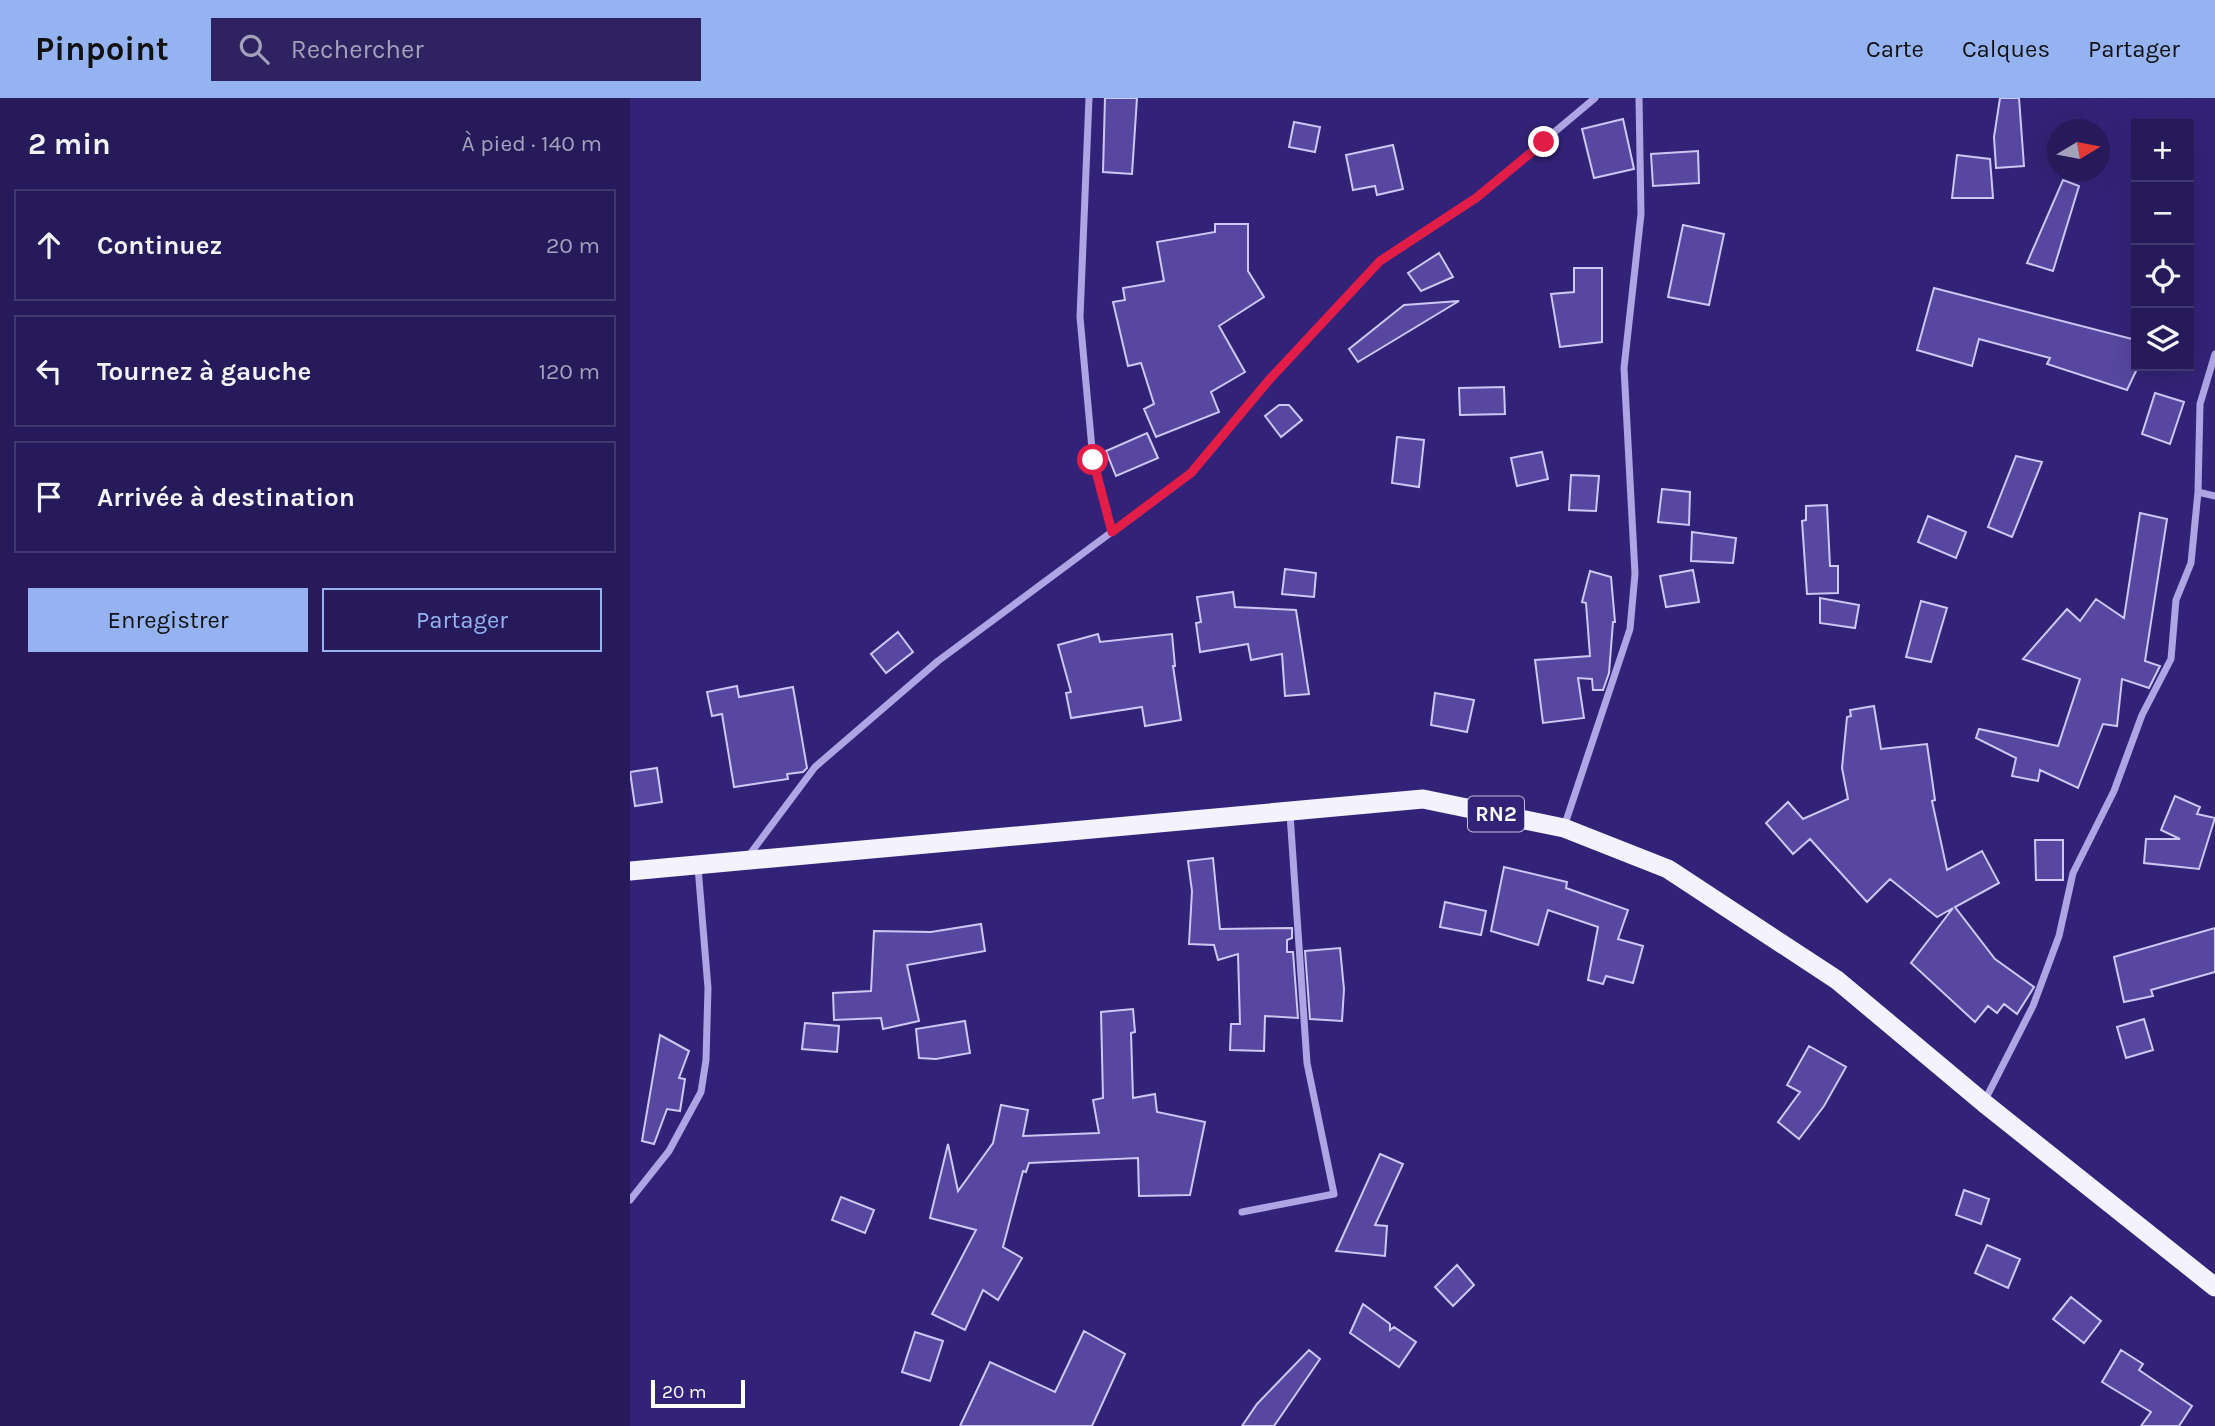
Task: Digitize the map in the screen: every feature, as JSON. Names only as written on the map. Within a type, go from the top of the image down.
[{"type":"highway","name":"RN2","points":[[630,871],[697,862],[1423,799],[1564,828],[1668,869],[1837,980],[1984,1103],[2215,1287]]},
{"type":"street","points":[[1089,98],[1080,317],[1093,460],[1112,532]]},
{"type":"street","points":[[746,859],[815,767],[938,661],[1191,473],[1270,379],[1380,261],[1476,198],[1595,98]]},
{"type":"street","points":[[1564,828],[1630,629],[1635,574],[1624,368],[1641,214],[1639,98]]},
{"type":"street","points":[[1984,1103],[2033,1006],[2059,936],[2073,873],[2114,791],[2142,715],[2171,659],[2176,600],[2191,562],[2199,492],[2200,404],[2215,354]]},
{"type":"street","points":[[2199,492],[2215,496]]},
{"type":"street","points":[[1242,1212],[1334,1194],[1307,1063],[1290,810]]},
{"type":"street","points":[[630,1200],[669,1151],[701,1092],[706,1060],[708,988],[697,862]]},
{"type":"building","points":[[1105,98],[1137,98],[1132,174],[1103,172]]},
{"type":"building","points":[[2000,98],[2019,98],[2024,166],[1996,168],[1994,137]]},
{"type":"building","points":[[1623,119],[1634,169],[1594,178],[1582,129]]},
{"type":"building","points":[[1294,122],[1320,127],[1315,152],[1289,147]]},
{"type":"building","points":[[1393,145],[1403,189],[1377,195],[1375,186],[1353,190],[1346,155]]},
{"type":"building","points":[[1698,151],[1699,183],[1653,186],[1651,154]]},
{"type":"building","points":[[1957,155],[1990,159],[1993,198],[1952,198]]},
{"type":"building","points":[[2062,182],[2079,186],[2053,271],[2027,263]]},
{"type":"building","points":[[1215,224],[1248,224],[1248,271],[1264,297],[1219,326],[1245,372],[1211,392],[1219,412],[1156,437],[1144,409],[1154,404],[1141,363],[1128,366],[1113,302],[1125,300],[1123,288],[1164,281],[1157,242],[1215,232]]},
{"type":"building","points":[[1683,225],[1724,234],[1709,305],[1668,297]]},
{"type":"building","points":[[1439,253],[1453,277],[1421,291],[1408,273]]},
{"type":"building","points":[[1574,268],[1602,268],[1602,342],[1560,347],[1551,294],[1574,292]]},
{"type":"building","points":[[1934,288],[2131,339],[2131,371],[2136,371],[2127,390],[2047,364],[2050,358],[1979,339],[1972,366],[1917,350]]},
{"type":"building","points":[[1459,301],[1358,362],[1349,349],[1404,305]]},
{"type":"building","points":[[1504,387],[1505,414],[1460,415],[1459,388]]},
{"type":"building","points":[[2155,393],[2184,402],[2170,444],[2142,434]]},
{"type":"building","points":[[1279,405],[1289,405],[1302,420],[1281,437],[1265,416]]},
{"type":"building","points":[[1147,433],[1158,458],[1116,476],[1106,451]]},
{"type":"building","points":[[1397,437],[1424,440],[1419,487],[1392,483]]},
{"type":"building","points":[[1542,452],[1548,479],[1517,486],[1511,458]]},
{"type":"building","points":[[2016,456],[2042,462],[2012,537],[1988,527]]},
{"type":"building","points":[[1571,475],[1599,476],[1596,511],[1569,510]]},
{"type":"building","points":[[1662,489],[1690,492],[1689,525],[1658,522]]},
{"type":"building","points":[[1827,505],[1830,566],[1838,566],[1838,593],[1807,594],[1802,521],[1806,520],[1806,506]]},
{"type":"building","points":[[2140,513],[2167,519],[2145,661],[2160,666],[2149,688],[2122,679],[2117,726],[2103,724],[2078,788],[2040,770],[2038,781],[2012,776],[2016,758],[1976,738],[1979,729],[2058,746],[2080,679],[2023,659],[2067,609],[2080,621],[2096,599],[2124,618]]},
{"type":"building","points":[[1928,516],[1966,532],[1956,558],[1918,542]]},
{"type":"building","points":[[1692,532],[1736,538],[1733,563],[1691,561]]},
{"type":"building","points":[[1285,569],[1316,573],[1314,597],[1282,594]]},
{"type":"building","points":[[1693,570],[1699,602],[1666,607],[1660,576]]},
{"type":"building","points":[[1590,571],[1611,577],[1615,622],[1609,673],[1603,690],[1593,690],[1592,679],[1578,678],[1584,718],[1543,723],[1535,660],[1590,656],[1586,603],[1582,602]]},
{"type":"building","points":[[1233,592],[1235,607],[1296,610],[1309,694],[1285,696],[1282,654],[1251,660],[1248,644],[1200,652],[1196,623],[1201,622],[1197,597]]},
{"type":"building","points":[[1820,598],[1859,605],[1855,628],[1820,623]]},
{"type":"building","points":[[1921,601],[1947,608],[1931,662],[1906,657]]},
{"type":"building","points":[[898,632],[913,652],[886,673],[871,654]]},
{"type":"building","points":[[1098,634],[1100,642],[1172,634],[1173,666],[1181,720],[1145,726],[1142,707],[1071,718],[1066,693],[1071,692],[1058,645]]},
{"type":"building","points":[[737,686],[739,697],[793,687],[807,768],[803,772],[787,774],[788,779],[734,787],[722,714],[712,716],[707,692]]},
{"type":"building","points":[[1435,693],[1474,700],[1467,732],[1431,725]]},
{"type":"building","points":[[1874,706],[1881,749],[1927,744],[1935,800],[1932,801],[1947,870],[1982,851],[1999,883],[1955,907],[1995,959],[2034,987],[2017,1014],[2004,1004],[1997,1013],[1988,1006],[1975,1022],[1911,963],[1953,908],[1937,917],[1890,879],[1867,902],[1810,839],[1793,854],[1766,823],[1788,802],[1803,819],[1848,799],[1842,768],[1847,717],[1851,716],[1850,710]]},
{"type":"building","points":[[657,768],[662,802],[635,806],[630,772]]},
{"type":"building","points":[[2175,796],[2200,807],[2197,814],[2215,818],[2199,869],[2144,863],[2146,839],[2180,839],[2161,830]]},
{"type":"building","points":[[2035,840],[2063,840],[2063,880],[2036,880]]},
{"type":"building","points":[[1213,858],[1220,929],[1292,928],[1292,938],[1287,940],[1287,952],[1293,952],[1298,1018],[1265,1016],[1264,1051],[1230,1050],[1231,1024],[1240,1024],[1238,954],[1218,960],[1214,945],[1189,944],[1192,891],[1188,861]]},
{"type":"building","points":[[1504,867],[1567,882],[1566,888],[1628,910],[1618,939],[1643,946],[1633,983],[1606,976],[1603,984],[1588,980],[1598,927],[1548,910],[1538,945],[1491,931]]},
{"type":"building","points":[[1445,902],[1486,911],[1481,935],[1440,927]]},
{"type":"building","points":[[981,924],[985,951],[907,965],[919,1021],[883,1029],[881,1018],[834,1020],[833,993],[871,991],[874,931],[931,932]]},
{"type":"building","points":[[2215,928],[2215,972],[2151,990],[2153,996],[2124,1002],[2114,957]]},
{"type":"building","points":[[1340,948],[1344,989],[1342,1021],[1310,1019],[1305,951]]},
{"type":"building","points":[[1133,1009],[1133,1098],[1155,1094],[1157,1112],[1205,1122],[1190,1195],[1139,1196],[1138,1158],[1029,1163],[1026,1172],[1023,1171],[1003,1247],[1022,1258],[998,1300],[983,1290],[965,1330],[932,1314],[976,1230],[930,1218],[948,1144],[958,1191],[993,1143],[1001,1105],[1028,1110],[1023,1136],[1099,1133],[1093,1100],[1103,1098],[1101,1012]]},
{"type":"building","points":[[2144,1019],[2153,1050],[2126,1058],[2117,1027]]},
{"type":"building","points":[[965,1021],[970,1053],[936,1059],[919,1058],[916,1029]]},
{"type":"building","points":[[805,1023],[839,1026],[837,1052],[802,1049]]},
{"type":"building","points":[[660,1035],[689,1051],[679,1078],[685,1079],[680,1111],[667,1109],[654,1144],[642,1141]]},
{"type":"building","points":[[1809,1046],[1846,1067],[1824,1106],[1799,1139],[1778,1122],[1800,1092],[1787,1085]]},
{"type":"building","points":[[1380,1154],[1403,1164],[1375,1225],[1387,1226],[1385,1256],[1336,1251]]},
{"type":"building","points":[[1964,1190],[1989,1199],[1981,1224],[1956,1215]]},
{"type":"building","points":[[841,1197],[874,1210],[865,1233],[832,1220]]},
{"type":"building","points":[[1987,1245],[2020,1259],[2008,1288],[1975,1273]]},
{"type":"building","points":[[1457,1265],[1474,1285],[1453,1306],[1435,1287]]},
{"type":"building","points":[[2071,1297],[2101,1321],[2084,1343],[2053,1319]]},
{"type":"building","points":[[1363,1304],[1390,1324],[1390,1330],[1394,1327],[1416,1342],[1399,1367],[1350,1333]]},
{"type":"building","points":[[1084,1331],[1125,1354],[1092,1426],[960,1426],[990,1362],[1055,1392]]},
{"type":"building","points":[[915,1332],[943,1341],[930,1381],[902,1372]]},
{"type":"building","points":[[1309,1350],[1320,1359],[1274,1426],[1242,1426],[1257,1404]]},
{"type":"building","points":[[2121,1350],[2143,1364],[2139,1370],[2192,1406],[2179,1426],[2141,1426],[2151,1412],[2102,1382]]},
{"type":"route","points":[[1093,460],[1112,532],[1191,473],[1270,379],[1380,261],[1476,198],[1544,142]]}]
